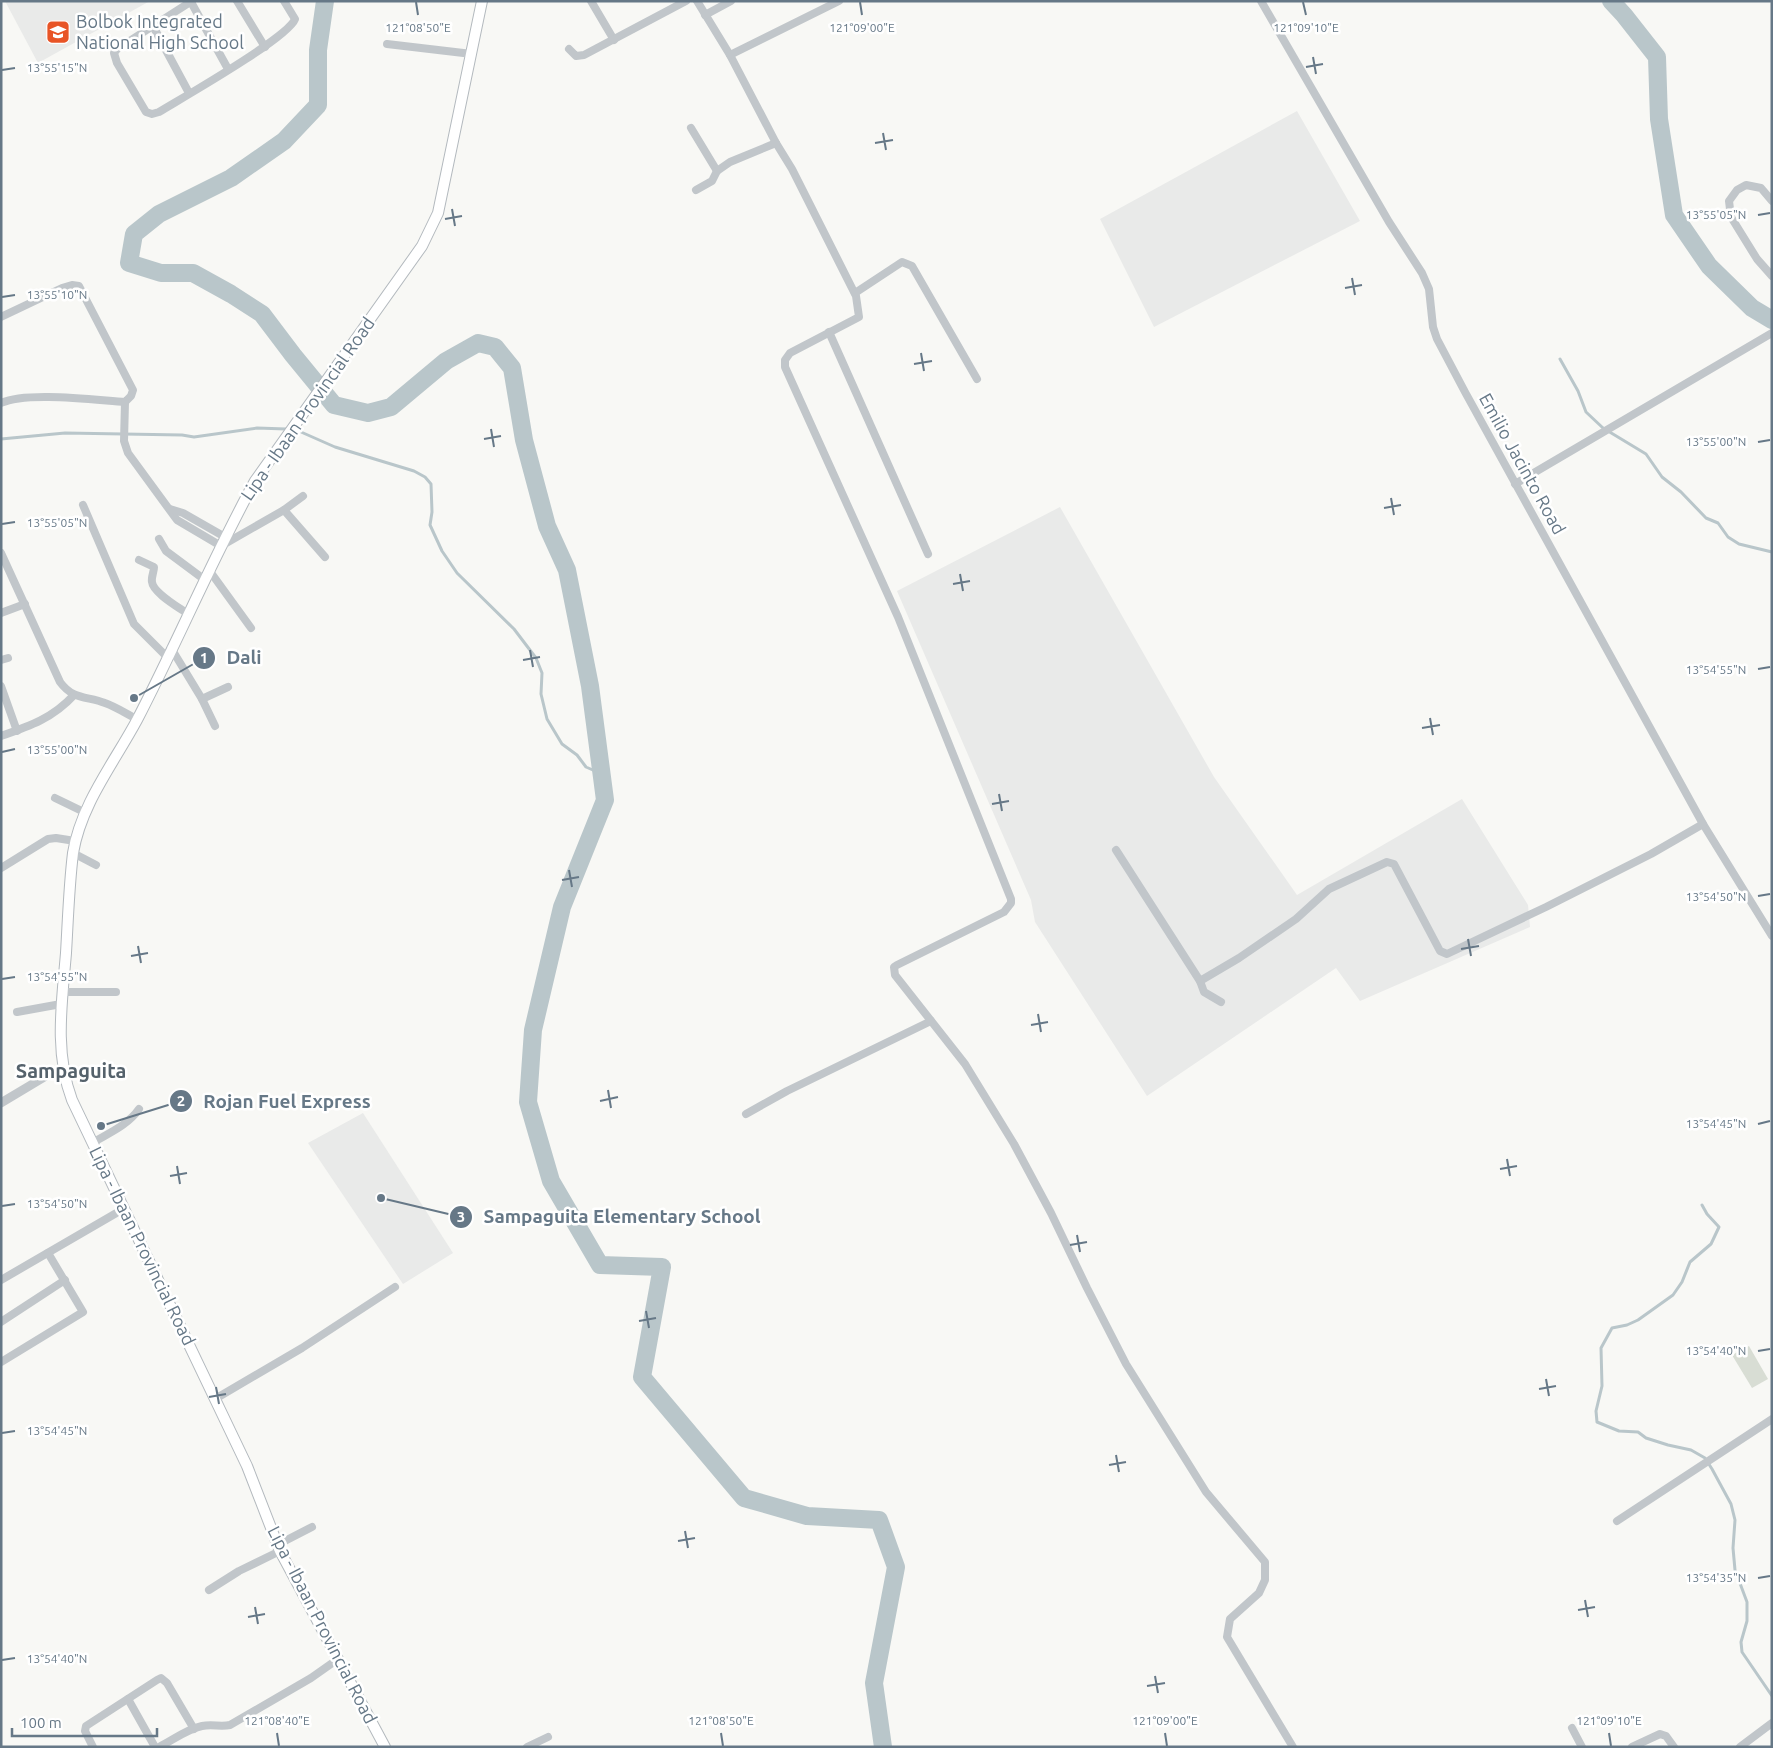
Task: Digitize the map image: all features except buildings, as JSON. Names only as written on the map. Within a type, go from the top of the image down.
[{"type":"main road","name":"Lipa - Ibaan Provincial Road","points":[[385,1747],[279,1548],[247,1466],[72,1100],[63,1070],[60,1036],[61,1004],[73,853],[75,841],[91,800],[137,720],[204,580],[255,481],[283,439],[312,402],[422,246],[438,213],[482,1]]},
{"type":"street","points":[[237,1],[265,47]]},
{"type":"street","points":[[228,69],[192,2],[117,49],[114,56],[146,112],[152,114],[159,112],[265,47],[293,24],[295,19],[284,1]]},
{"type":"street","points":[[591,1],[614,40]]},
{"type":"street","points":[[569,49],[574,55],[580,56],[686,1]]},
{"type":"street","points":[[697,1],[730,56],[792,170],[854,293],[858,317],[790,354],[785,360],[785,367],[898,617],[1011,899],[1011,903],[1004,912],[894,967],[895,975],[965,1064],[1014,1144],[1131,1372],[1206,1492],[1265,1562],[1265,1580],[1259,1593],[1230,1619],[1227,1637],[1293,1747]]},
{"type":"street","points":[[705,15],[731,1]]},
{"type":"street","points":[[730,56],[839,1]]},
{"type":"street","name":"Emilio Jacinto Road","points":[[1261,1],[1389,222],[1422,273],[1429,289],[1433,327],[1437,339],[1703,824],[1772,936]]},
{"type":"street","points":[[153,26],[189,93]]},
{"type":"street","points":[[387,44],[472,54]]},
{"type":"street","points":[[692,128],[717,171]]},
{"type":"street","points":[[696,190],[712,181],[717,171],[730,162],[776,143]]},
{"type":"street","points":[[1772,201],[1761,188],[1746,185],[1737,190],[1729,201],[1731,217],[1757,259],[1772,276]]},
{"type":"street","points":[[854,293],[902,262],[912,266],[977,379]]},
{"type":"street","points":[[1,317],[62,288],[72,285],[79,286],[133,390],[131,396],[125,402],[124,439],[128,453],[177,520],[223,542],[284,510],[304,496]]},
{"type":"street","points":[[829,332],[928,554]]},
{"type":"street","points":[[1515,484],[1772,333]]},
{"type":"street","points":[[1,403],[16,398],[34,397],[125,402]]},
{"type":"street","points":[[83,505],[134,624],[169,653],[202,700],[215,726]]},
{"type":"street","points":[[284,510],[324,557]]},
{"type":"street","points":[[159,539],[166,551],[204,580]]},
{"type":"street","points":[[2,558],[60,682],[66,690],[74,695],[105,703],[137,720]]},
{"type":"street","points":[[139,560],[154,567],[151,580],[152,585],[160,594],[188,614]]},
{"type":"street","points":[[209,570],[251,628]]},
{"type":"street","points":[[1,613],[25,604]]},
{"type":"street","points":[[1,686],[17,730]]},
{"type":"street","points":[[202,700],[228,687]]},
{"type":"street","points":[[1,736],[50,716],[62,708],[74,695]]},
{"type":"street","points":[[54,798],[86,813]]},
{"type":"street","points":[[1200,981],[1239,958],[1296,919],[1329,889],[1387,862],[1394,864],[1440,950],[1448,954],[1571,895],[1651,854],[1703,824]]},
{"type":"street","points":[[1,868],[48,839],[56,838],[75,841]]},
{"type":"street","points":[[1116,850],[1200,981],[1204,992],[1221,1002]]},
{"type":"street","points":[[73,853],[96,865]]},
{"type":"street","points":[[62,992],[116,992]]},
{"type":"street","points":[[17,1012],[61,1004]]},
{"type":"street","points":[[746,1114],[787,1091],[931,1021]]},
{"type":"street","points":[[1,1102],[51,1073],[63,1070]]},
{"type":"street","points":[[92,1143],[126,1123],[134,1117],[139,1109]]},
{"type":"street","points":[[1,1280],[124,1208]]},
{"type":"street","points":[[1,1362],[83,1312],[48,1253]]},
{"type":"street","points":[[1,1322],[65,1280]]},
{"type":"street","points":[[216,1399],[302,1348],[395,1287]]},
{"type":"street","points":[[1616,1521],[1772,1420]]},
{"type":"street","points":[[209,1590],[312,1527]]},
{"type":"street","points":[[159,1747],[194,1729],[204,1726],[222,1727],[230,1725],[311,1678],[338,1659]]},
{"type":"street","points":[[93,1747],[85,1732],[86,1726],[161,1678],[167,1683],[194,1729]]},
{"type":"street","points":[[128,1699],[155,1747]]},
{"type":"street","points":[[1740,1747],[1772,1723]]},
{"type":"street","points":[[1572,1728],[1582,1747]]},
{"type":"street","points":[[1632,1747],[1660,1734],[1666,1736],[1674,1747]]},
{"type":"street","points":[[527,1747],[548,1738]]},
{"type":"shaded area","name":"Bolbok Integrated National High School","points":[[5,1],[150,1],[38,63]]},
{"type":"shaded area","points":[[1297,111],[1360,221],[1154,327],[1100,219]]},
{"type":"shaded area","points":[[1060,507],[1214,777],[1297,895],[1462,799],[1528,905],[1530,927],[1360,1001],[1336,968],[1147,1096],[1035,922],[1031,900],[897,591]]},
{"type":"shaded area","points":[[363,1113],[453,1253],[403,1284],[308,1143]]},
{"type":"shaded area","points":[[1749,1346],[1768,1379],[1752,1388],[1732,1355]]},
{"type":"waterway","points":[[325,1],[318,50],[318,105],[284,141],[231,178],[159,214],[134,234],[129,263],[161,273],[193,273],[262,314],[334,405],[368,413],[391,407],[446,361],[478,343],[495,347],[512,368],[524,440],[547,526],[567,570],[590,686],[605,800],[562,907],[533,1030],[528,1102],[551,1181],[600,1265],[662,1267],[642,1377],[744,1498],[807,1516],[879,1520],[896,1567],[874,1683],[883,1747]]},
{"type":"waterway","points":[[1611,1],[1657,57],[1659,119],[1674,215],[1709,266],[1752,308],[1772,320]]},
{"type":"waterway","points":[[1560,359],[1578,391],[1586,412],[1603,428],[1646,454],[1662,477],[1681,492],[1706,518],[1718,523],[1728,537],[1739,544],[1772,552]]},
{"type":"waterway","points":[[1,439],[65,433],[182,435],[194,437],[257,428],[286,429],[301,432],[335,447],[414,471],[425,477],[431,484],[432,512],[430,525],[442,551],[457,573],[514,629],[536,658],[542,673],[541,694],[547,719],[562,744],[577,755],[586,767],[602,774]]},
{"type":"waterway","points":[[1702,1205],[1707,1214],[1719,1227],[1711,1244],[1690,1262],[1682,1282],[1673,1295],[1638,1320],[1627,1325],[1612,1328],[1601,1348],[1602,1386],[1596,1411],[1597,1422],[1619,1431],[1638,1432],[1646,1438],[1691,1450],[1705,1458],[1731,1504],[1735,1520],[1733,1548],[1735,1570],[1747,1602],[1747,1621],[1741,1642],[1742,1652],[1772,1696]]},
{"type":"place","name":"Bolbok Integrated National High School","points":[[58,32]]},
{"type":"place","name":"Dali","points":[[134,698]]},
{"type":"place","name":"Rojan Fuel Express","points":[[101,1126]]},
{"type":"place","name":"Sampaguita Elementary School","points":[[381,1198]]},
{"type":"district","name":"Sampaguita","points":[[71,1071]]}]
